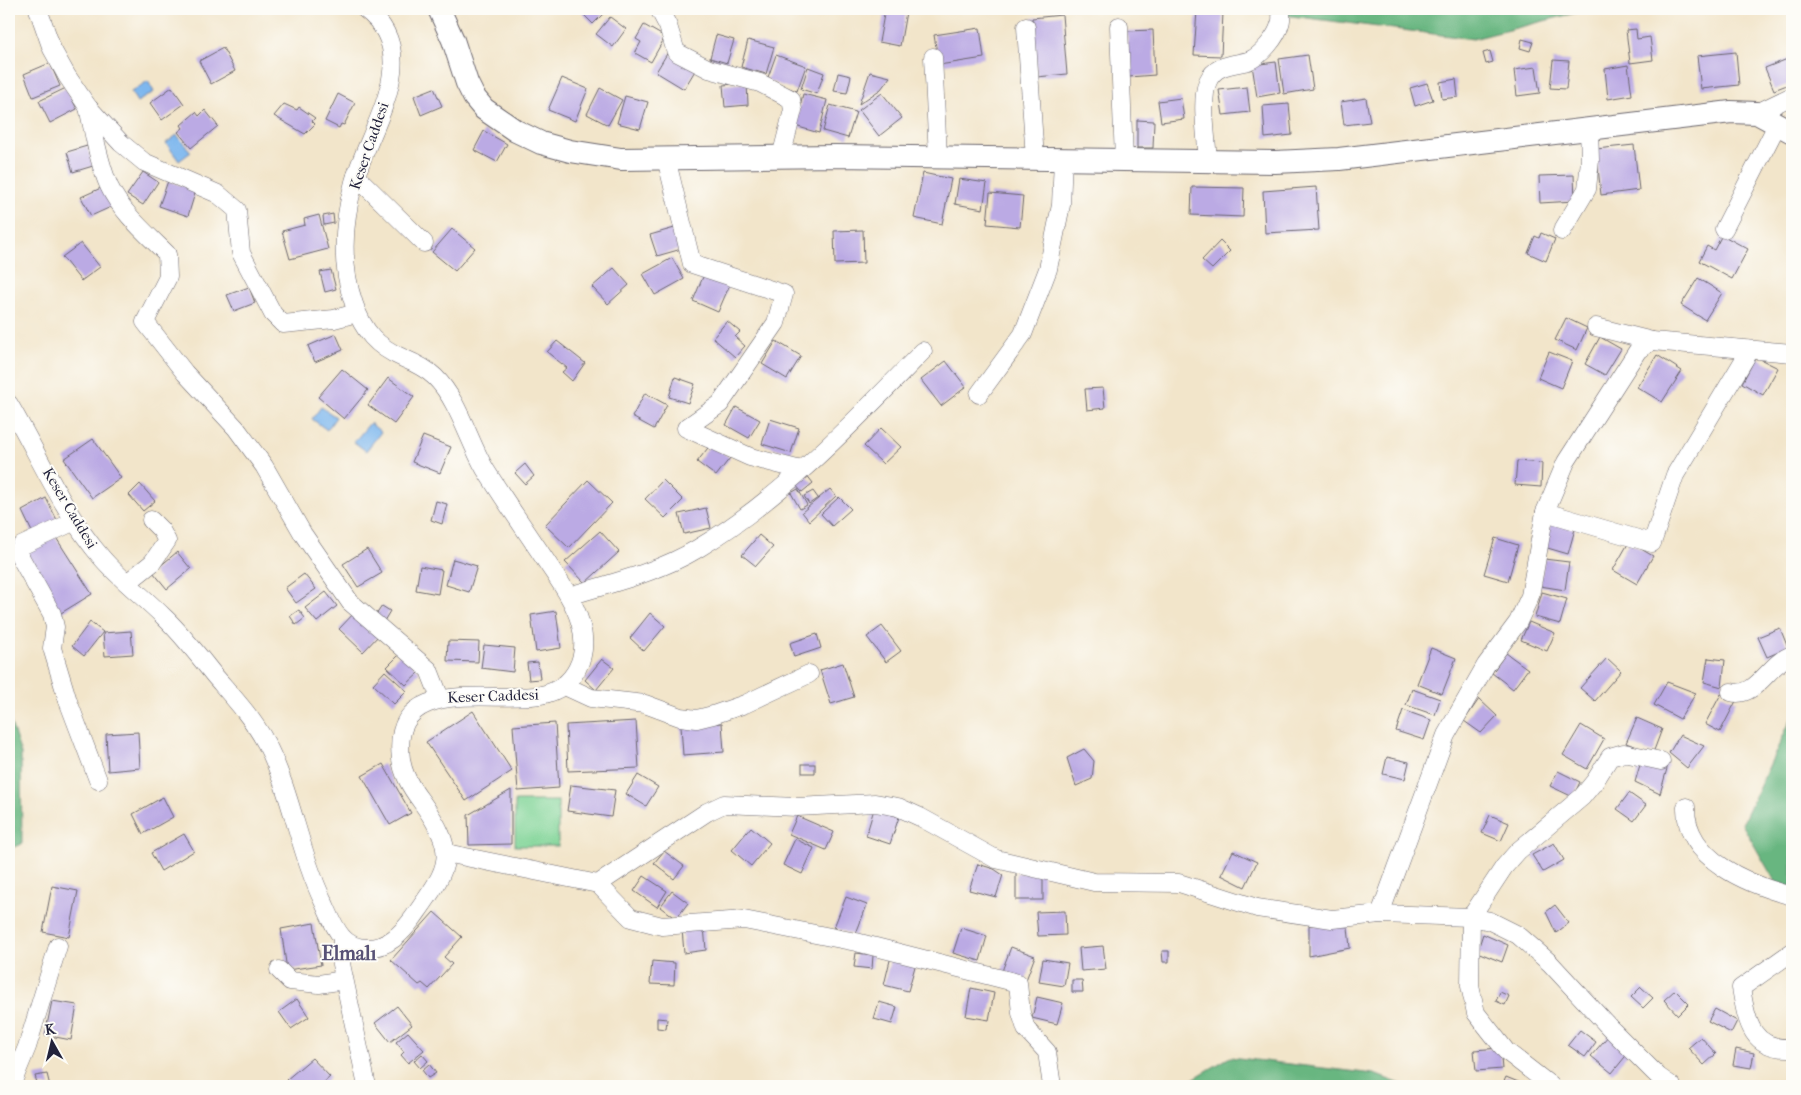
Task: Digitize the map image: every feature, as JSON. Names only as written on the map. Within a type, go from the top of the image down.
[{"type":"main road","points":[[439,9],[474,97],[498,120],[541,143],[570,151],[621,159],[938,157],[1266,163],[1339,159],[1731,112],[1757,113],[1785,128]]},
{"type":"street","points":[[38,9],[52,49],[88,107],[122,143],[144,162],[218,194],[237,210],[241,253],[273,314],[283,324],[334,319],[357,312]]},
{"type":"street","name":"Keser Caddesi","points":[[9,404],[75,521],[99,554],[177,630],[258,729],[280,776],[319,892],[342,937],[361,948],[371,948],[386,943],[401,933],[439,882],[446,863],[446,853],[440,829],[406,778],[400,742],[407,723],[422,706],[440,698],[534,696],[558,691],[565,686],[578,669],[583,645],[580,622],[569,596],[488,473],[438,380],[420,365],[379,345],[365,330],[357,312],[347,282],[344,246],[356,176],[371,143],[390,85],[393,66],[393,53],[386,31],[380,22],[365,9]]},
{"type":"street","points":[[659,9],[668,26],[676,52],[708,69],[760,83],[791,99],[792,110],[782,157]]},
{"type":"street","points":[[1208,161],[1205,92],[1208,81],[1221,67],[1249,60],[1260,52],[1278,30],[1281,23],[1281,9]]},
{"type":"street","points":[[1119,26],[1124,161]]},
{"type":"street","points":[[1026,27],[1035,159]]},
{"type":"street","points":[[933,57],[938,157]]},
{"type":"street","points":[[1757,113],[1792,96]]},
{"type":"street","points":[[88,107],[101,166],[110,188],[125,210],[167,254],[168,277],[145,322],[185,373],[242,435],[264,466],[303,534],[350,602],[429,670],[440,698]]},
{"type":"street","points":[[1724,229],[1785,128]]},
{"type":"street","points":[[1562,231],[1587,189],[1590,160],[1588,129]]},
{"type":"street","points":[[666,158],[692,264],[784,294],[776,323],[720,404],[686,428],[750,457],[801,470]]},
{"type":"street","points":[[979,394],[1024,334],[1048,269],[1061,205],[1063,160]]},
{"type":"street","points":[[356,176],[424,243]]},
{"type":"street","points":[[1596,327],[1652,341],[1792,353]]},
{"type":"street","points":[[1380,914],[1446,735],[1486,665],[1518,622],[1530,596],[1544,512],[1566,462],[1638,350],[1652,341]]},
{"type":"street","points":[[1544,512],[1652,542],[1675,475],[1750,350]]},
{"type":"street","points":[[569,596],[666,565],[697,550],[744,517],[801,470],[923,351]]},
{"type":"street","points":[[127,583],[152,563],[167,541],[161,530],[151,520]]},
{"type":"street","points":[[75,521],[21,546],[18,553],[52,614],[55,627],[52,648],[68,701],[98,780]]},
{"type":"street","points":[[1731,692],[1740,694],[1751,689],[1783,657],[1792,655]]},
{"type":"street","points":[[565,686],[591,698],[645,704],[680,717],[697,719],[744,704],[808,674]]},
{"type":"street","points":[[1551,1086],[1506,1051],[1476,1013],[1470,986],[1472,916],[1504,867],[1518,850],[1582,797],[1610,757],[1624,753],[1661,761]]},
{"type":"street","points":[[598,884],[707,812],[724,804],[797,807],[875,803],[898,808],[920,816],[996,859],[1094,882],[1180,884],[1257,908],[1332,919],[1380,914],[1472,916],[1490,921],[1518,935],[1550,963],[1610,1028],[1659,1077],[1672,1086]]},
{"type":"street","points":[[1686,807],[1686,819],[1693,836],[1709,858],[1764,889],[1792,896]]},
{"type":"street","points":[[446,853],[598,884],[631,918],[662,926],[744,920],[856,942],[1018,983],[1026,1029],[1046,1052],[1052,1086]]},
{"type":"street","points":[[342,937],[340,954],[344,980],[367,1086]]},
{"type":"street","points":[[11,1086],[27,1047],[58,946]]},
{"type":"street","points":[[1792,952],[1740,988],[1745,1013],[1754,1034],[1762,1042],[1774,1048],[1792,1048]]},
{"type":"street","points":[[279,970],[290,981],[319,984],[344,980]]},
{"type":"green space","points":[[1236,9],[1591,9],[1473,39]]},
{"type":"green space","points":[[9,717],[21,754],[22,844],[9,849]]},
{"type":"green space","points":[[1792,717],[1792,911],[1742,824]]},
{"type":"green space","points":[[515,801],[558,801],[558,846],[515,846]]},
{"type":"green space","points":[[1230,1057],[1374,1074],[1406,1086],[1181,1086]]},
{"type":"water","points":[[148,81],[154,92],[137,102],[131,92]]},
{"type":"water","points":[[177,135],[191,152],[179,161],[166,143]]},
{"type":"water","points":[[321,407],[336,417],[327,430],[312,419]]},
{"type":"water","points":[[370,423],[381,432],[366,451],[354,442]]},
{"type":"building","points":[[586,9],[608,9],[593,24],[582,13]]},
{"type":"building","points":[[885,9],[906,12],[900,46],[879,42]]},
{"type":"building","points":[[1197,10],[1223,12],[1221,56],[1194,55]]},
{"type":"building","points":[[1062,15],[1067,74],[1037,77],[1032,18]]},
{"type":"building","points":[[610,17],[626,29],[613,47],[596,34]]},
{"type":"building","points":[[644,25],[665,37],[651,62],[635,53],[641,42],[636,39]]},
{"type":"building","points":[[980,28],[984,58],[939,65],[934,35]]},
{"type":"building","points":[[1636,29],[1637,39],[1650,37],[1653,60],[1630,63],[1626,30]]},
{"type":"building","points":[[1153,30],[1155,75],[1129,77],[1127,31]]},
{"type":"building","points":[[716,35],[734,40],[727,63],[710,58]]},
{"type":"building","points":[[1522,39],[1533,42],[1530,51],[1520,48]]},
{"type":"building","points":[[748,40],[774,47],[766,74],[741,67]]},
{"type":"building","points":[[223,48],[235,71],[211,84],[199,61]]},
{"type":"building","points":[[1490,51],[1493,62],[1486,64],[1483,53]]},
{"type":"building","points":[[668,52],[696,69],[684,89],[656,72]]},
{"type":"building","points":[[1736,52],[1739,85],[1701,89],[1697,56]]},
{"type":"building","points":[[776,55],[806,66],[797,91],[767,80]]},
{"type":"building","points":[[1308,55],[1313,89],[1284,94],[1279,59]]},
{"type":"building","points":[[1790,58],[1792,83],[1774,90],[1765,68]]},
{"type":"building","points":[[1553,60],[1569,61],[1566,89],[1550,88]]},
{"type":"building","points":[[1276,62],[1280,93],[1257,97],[1252,65]]},
{"type":"building","points":[[50,63],[60,86],[33,97],[24,74]]},
{"type":"building","points":[[1628,65],[1632,95],[1608,99],[1605,69]]},
{"type":"building","points":[[808,67],[824,73],[817,94],[801,89]]},
{"type":"building","points":[[1536,67],[1540,93],[1517,96],[1514,70]]},
{"type":"building","points":[[870,72],[890,77],[881,89],[859,104]]},
{"type":"building","points":[[838,73],[851,76],[847,93],[834,91]]},
{"type":"building","points":[[562,78],[588,89],[575,121],[548,110]]},
{"type":"building","points":[[1456,79],[1458,97],[1442,99],[1440,82]]},
{"type":"building","points":[[747,83],[748,105],[725,107],[723,85]]},
{"type":"building","points":[[1427,83],[1433,100],[1415,106],[1410,88]]},
{"type":"building","points":[[172,87],[184,104],[162,120],[150,103]]},
{"type":"building","points":[[1247,87],[1250,112],[1223,115],[1219,90]]},
{"type":"building","points":[[66,88],[77,109],[50,123],[39,101]]},
{"type":"building","points":[[434,88],[442,106],[421,115],[414,96]]},
{"type":"building","points":[[600,88],[622,100],[608,125],[587,114]]},
{"type":"building","points":[[882,93],[902,118],[879,136],[859,110]]},
{"type":"building","points":[[338,94],[355,103],[344,125],[341,124],[339,128],[325,121]]},
{"type":"building","points":[[803,94],[827,100],[819,133],[795,126]]},
{"type":"building","points":[[625,96],[648,102],[640,129],[617,123]]},
{"type":"building","points":[[1181,98],[1184,119],[1161,122],[1158,101]]},
{"type":"building","points":[[1366,98],[1370,122],[1344,125],[1341,102]]},
{"type":"building","points":[[284,104],[297,110],[299,107],[315,118],[312,121],[315,124],[305,134],[274,116]]},
{"type":"building","points":[[1289,104],[1292,135],[1265,138],[1263,106]]},
{"type":"building","points":[[830,105],[856,112],[848,138],[823,131]]},
{"type":"building","points":[[205,110],[218,126],[191,148],[178,132],[183,128],[181,125],[196,112],[199,116]]},
{"type":"building","points":[[1137,120],[1154,121],[1153,148],[1137,148]]},
{"type":"building","points":[[484,131],[507,144],[497,162],[474,150]]},
{"type":"building","points":[[1634,145],[1639,190],[1601,195],[1596,149]]},
{"type":"building","points":[[87,146],[93,166],[73,172],[67,152]]},
{"type":"building","points":[[143,172],[158,182],[143,205],[127,195]]},
{"type":"building","points":[[923,173],[951,179],[942,224],[914,218]]},
{"type":"building","points":[[1574,175],[1575,201],[1540,203],[1539,176]]},
{"type":"building","points":[[959,179],[987,183],[983,209],[955,204]]},
{"type":"building","points":[[168,181],[196,190],[188,216],[159,206]]},
{"type":"building","points":[[1192,187],[1244,188],[1243,217],[1191,215]]},
{"type":"building","points":[[1316,187],[1319,230],[1265,233],[1263,191]]},
{"type":"building","points":[[101,188],[113,206],[91,216],[81,197]]},
{"type":"building","points":[[990,193],[1023,196],[1020,227],[987,224]]},
{"type":"building","points":[[333,214],[334,223],[324,225],[323,216]]},
{"type":"building","points":[[319,215],[328,249],[290,259],[282,231],[305,225],[304,219]]},
{"type":"building","points":[[678,227],[685,248],[657,256],[650,235]]},
{"type":"building","points":[[452,229],[475,248],[455,271],[432,252]]},
{"type":"building","points":[[863,230],[864,263],[835,264],[834,231]]},
{"type":"building","points":[[1541,233],[1555,239],[1546,261],[1528,253],[1535,236],[1539,238]]},
{"type":"building","points":[[1722,235],[1748,249],[1732,279],[1699,261],[1707,246],[1714,250]]},
{"type":"building","points":[[1220,241],[1230,251],[1212,269],[1202,260]]},
{"type":"building","points":[[81,243],[100,267],[81,281],[62,257]]},
{"type":"building","points":[[672,258],[684,279],[655,295],[643,274]]},
{"type":"building","points":[[614,268],[629,285],[608,304],[592,287]]},
{"type":"building","points":[[331,270],[336,289],[325,292],[320,272]]},
{"type":"building","points":[[705,272],[731,282],[718,312],[693,301]]},
{"type":"building","points":[[1698,278],[1722,293],[1705,320],[1681,305]]},
{"type":"building","points":[[249,287],[255,303],[234,311],[227,295]]},
{"type":"building","points":[[1566,318],[1587,328],[1577,350],[1555,340]]},
{"type":"building","points":[[727,321],[740,332],[735,337],[745,346],[735,357],[713,338]]},
{"type":"building","points":[[336,334],[343,350],[315,362],[308,346]]},
{"type":"building","points":[[1600,337],[1621,349],[1605,375],[1585,364]]},
{"type":"building","points":[[557,341],[585,363],[572,381],[562,372],[567,368],[547,352]]},
{"type":"building","points":[[776,341],[801,356],[787,379],[762,364]]},
{"type":"building","points":[[1549,352],[1572,361],[1561,388],[1538,378]]},
{"type":"building","points":[[1657,355],[1682,371],[1662,402],[1637,387]]},
{"type":"building","points":[[1756,357],[1778,368],[1763,395],[1742,383]]},
{"type":"building","points":[[946,361],[966,387],[941,406],[921,380]]},
{"type":"building","points":[[342,369],[368,390],[344,419],[318,397]]},
{"type":"building","points":[[675,377],[695,384],[688,403],[669,397]]},
{"type":"building","points":[[388,378],[414,397],[394,424],[368,405]]},
{"type":"building","points":[[1103,388],[1105,408],[1087,410],[1085,389]]},
{"type":"building","points":[[645,393],[667,405],[654,429],[632,417]]},
{"type":"building","points":[[736,407],[760,420],[749,438],[726,425]]},
{"type":"building","points":[[770,419],[799,428],[791,453],[762,444]]},
{"type":"building","points":[[881,428],[901,447],[883,464],[864,446]]},
{"type":"building","points":[[423,436],[451,447],[440,473],[412,462]]},
{"type":"building","points":[[93,439],[121,478],[92,498],[64,459]]},
{"type":"building","points":[[711,444],[730,458],[716,476],[697,462]]},
{"type":"building","points":[[1517,461],[1542,463],[1541,487],[1515,485]]},
{"type":"building","points":[[525,464],[534,476],[525,484],[515,473]]},
{"type":"building","points":[[806,474],[813,483],[802,492],[794,483]]},
{"type":"building","points":[[588,480],[612,503],[569,548],[545,525]]},
{"type":"building","points":[[663,480],[683,500],[665,518],[645,499]]},
{"type":"building","points":[[140,484],[155,501],[143,511],[129,495]]},
{"type":"building","points":[[798,489],[807,505],[800,509],[791,493]]},
{"type":"building","points":[[830,489],[836,496],[809,521],[802,512]]},
{"type":"building","points":[[813,491],[818,498],[809,504],[804,496]]},
{"type":"building","points":[[839,497],[851,509],[832,526],[821,514]]},
{"type":"building","points":[[46,498],[58,522],[33,534],[22,511]]},
{"type":"building","points":[[436,501],[447,504],[442,524],[431,520]]},
{"type":"building","points":[[706,508],[711,528],[684,534],[679,514]]},
{"type":"building","points":[[1551,522],[1575,529],[1568,554],[1544,547]]},
{"type":"building","points":[[600,531],[619,552],[585,583],[565,562]]},
{"type":"building","points":[[759,535],[773,547],[756,566],[742,555]]},
{"type":"building","points":[[55,536],[92,594],[61,613],[24,555]]},
{"type":"building","points":[[1495,538],[1518,545],[1508,581],[1484,574]]},
{"type":"building","points":[[1629,542],[1653,556],[1637,584],[1613,570]]},
{"type":"building","points":[[367,549],[382,573],[358,587],[343,564]]},
{"type":"building","points":[[177,552],[191,569],[167,589],[153,572]]},
{"type":"building","points":[[453,559],[477,566],[469,592],[446,585]]},
{"type":"building","points":[[1544,559],[1569,562],[1565,590],[1540,586]]},
{"type":"building","points":[[420,566],[442,570],[438,594],[416,590]]},
{"type":"building","points":[[304,574],[316,589],[296,603],[285,588]]},
{"type":"building","points":[[326,592],[337,606],[317,622],[305,608]]},
{"type":"building","points":[[1542,592],[1567,599],[1560,624],[1535,617]]},
{"type":"building","points":[[382,606],[390,611],[384,621],[376,615]]},
{"type":"building","points":[[299,610],[305,618],[296,625],[290,616]]},
{"type":"building","points":[[356,611],[380,634],[363,652],[339,629]]},
{"type":"building","points":[[556,611],[561,648],[536,652],[531,615]]},
{"type":"building","points":[[650,613],[665,626],[644,651],[630,638]]},
{"type":"building","points":[[90,622],[103,632],[84,656],[72,646]]},
{"type":"building","points":[[1529,622],[1555,633],[1547,651],[1521,640]]},
{"type":"building","points":[[882,626],[901,651],[886,662],[867,637]]},
{"type":"building","points":[[1780,628],[1788,648],[1767,657],[1758,637]]},
{"type":"building","points":[[131,631],[133,654],[105,656],[103,633]]},
{"type":"building","points":[[817,634],[821,648],[794,657],[790,643]]},
{"type":"building","points":[[448,641],[479,642],[478,662],[447,661]]},
{"type":"building","points":[[484,645],[515,648],[513,672],[481,668]]},
{"type":"building","points":[[1431,648],[1456,658],[1442,694],[1417,684]]},
{"type":"building","points":[[401,653],[420,672],[406,685],[387,667]]},
{"type":"building","points":[[1506,653],[1528,669],[1513,689],[1492,673]]},
{"type":"building","points":[[1607,658],[1621,671],[1595,701],[1580,688]]},
{"type":"building","points":[[1708,658],[1725,660],[1722,687],[1704,682]]},
{"type":"building","points":[[602,659],[614,668],[596,690],[585,680]]},
{"type":"building","points":[[538,662],[540,679],[529,680],[527,663]]},
{"type":"building","points":[[843,663],[854,697],[831,704],[820,670]]},
{"type":"building","points":[[385,671],[407,691],[394,704],[373,684]]},
{"type":"building","points":[[1667,682],[1696,693],[1680,719],[1654,705]]},
{"type":"building","points":[[1412,689],[1440,699],[1435,715],[1406,705]]},
{"type":"building","points":[[1721,694],[1736,701],[1720,732],[1705,724]]},
{"type":"building","points":[[1479,699],[1497,716],[1481,733],[1464,721]]},
{"type":"building","points":[[1403,710],[1431,720],[1424,740],[1396,731]]},
{"type":"building","points":[[473,711],[512,771],[466,801],[426,742]]},
{"type":"building","points":[[1637,718],[1662,729],[1653,753],[1626,743]]},
{"type":"building","points":[[636,721],[639,768],[568,771],[566,725]]},
{"type":"building","points":[[555,723],[559,788],[518,791],[513,726]]},
{"type":"building","points":[[722,723],[724,752],[683,755],[681,726]]},
{"type":"building","points":[[1581,725],[1604,739],[1587,769],[1563,755]]},
{"type":"building","points":[[138,732],[140,768],[108,771],[106,734]]},
{"type":"building","points":[[1680,735],[1704,746],[1687,768],[1669,753]]},
{"type":"building","points":[[1084,749],[1094,761],[1092,779],[1076,786],[1067,758]]},
{"type":"building","points":[[1387,757],[1409,762],[1405,779],[1383,774]]},
{"type":"building","points":[[1642,758],[1668,765],[1660,794],[1635,782]]},
{"type":"building","points":[[383,764],[411,813],[390,825],[362,776]]},
{"type":"building","points":[[802,764],[815,764],[815,773],[802,773]]},
{"type":"building","points":[[1558,771],[1580,782],[1573,797],[1550,786]]},
{"type":"building","points":[[638,775],[658,787],[646,806],[626,794]]},
{"type":"building","points":[[571,785],[615,790],[611,817],[567,811]]},
{"type":"building","points":[[511,790],[511,844],[469,845],[468,815]]},
{"type":"building","points":[[1629,793],[1646,805],[1634,821],[1617,809]]},
{"type":"building","points":[[163,797],[173,817],[143,834],[133,814]]},
{"type":"building","points":[[874,809],[899,817],[890,844],[866,836]]},
{"type":"building","points":[[1490,815],[1509,823],[1501,841],[1482,833]]},
{"type":"building","points":[[797,816],[834,832],[826,850],[789,834]]},
{"type":"building","points":[[751,827],[770,843],[751,866],[732,850]]},
{"type":"building","points":[[184,834],[194,851],[161,871],[151,853]]},
{"type":"building","points":[[795,839],[814,848],[802,874],[783,865]]},
{"type":"building","points":[[1554,843],[1564,860],[1543,872],[1532,855]]},
{"type":"building","points":[[664,851],[684,866],[674,879],[654,863]]},
{"type":"building","points":[[1233,851],[1257,862],[1245,887],[1221,875]]},
{"type":"building","points":[[978,864],[994,869],[1003,875],[996,897],[969,890]]},
{"type":"building","points":[[1016,873],[1043,873],[1043,900],[1016,900]]},
{"type":"building","points":[[644,876],[667,891],[657,907],[634,891]]},
{"type":"building","points":[[52,886],[78,891],[69,937],[43,932]]},
{"type":"building","points":[[672,891],[688,903],[676,919],[660,907]]},
{"type":"building","points":[[846,897],[867,905],[855,936],[834,927]]},
{"type":"building","points":[[1555,905],[1569,923],[1556,933],[1546,912]]},
{"type":"building","points":[[1065,911],[1066,935],[1038,936],[1036,912]]},
{"type":"building","points":[[434,912],[462,937],[444,957],[452,964],[429,989],[422,983],[419,985],[391,960]]},
{"type":"building","points":[[314,923],[321,965],[287,970],[281,929]]},
{"type":"building","points":[[1309,925],[1348,927],[1350,948],[1309,956]]},
{"type":"building","points":[[704,926],[706,950],[684,953],[682,929]]},
{"type":"building","points":[[961,928],[987,936],[980,961],[953,953]]},
{"type":"building","points":[[1483,934],[1508,945],[1502,962],[1477,952]]},
{"type":"building","points":[[1103,946],[1106,969],[1081,971],[1079,948]]},
{"type":"building","points":[[1011,947],[1035,956],[1026,980],[1002,971]]},
{"type":"building","points":[[1162,951],[1169,951],[1169,962],[1163,962]]},
{"type":"building","points":[[856,953],[873,955],[872,969],[854,967]]},
{"type":"building","points":[[891,956],[916,963],[908,991],[884,985]]},
{"type":"building","points":[[1043,959],[1068,963],[1064,986],[1039,982]]},
{"type":"building","points":[[652,961],[675,963],[674,985],[650,984]]},
{"type":"building","points":[[1072,980],[1082,980],[1083,992],[1072,992]]},
{"type":"building","points":[[1641,987],[1653,998],[1643,1008],[1631,997]]},
{"type":"building","points":[[971,988],[994,993],[989,1020],[966,1016]]},
{"type":"building","points":[[1675,990],[1689,1004],[1678,1015],[1664,1000]]},
{"type":"building","points":[[1500,992],[1509,996],[1505,1005],[1496,1001]]},
{"type":"building","points":[[1037,997],[1063,1003],[1057,1024],[1032,1018]]},
{"type":"building","points":[[297,999],[309,1017],[291,1029],[279,1012]]},
{"type":"building","points":[[52,1001],[77,1005],[71,1040],[45,1035]]},
{"type":"building","points":[[879,1002],[897,1007],[892,1024],[874,1019]]},
{"type":"building","points":[[397,1006],[412,1025],[390,1042],[375,1023]]},
{"type":"building","points":[[1715,1009],[1737,1021],[1731,1033],[1708,1021]]},
{"type":"building","points":[[657,1018],[667,1019],[666,1029],[657,1028]]},
{"type":"building","points":[[1580,1030],[1596,1042],[1585,1057],[1568,1045]]},
{"type":"building","points":[[408,1032],[424,1050],[408,1063],[401,1055],[404,1052],[396,1042]]},
{"type":"building","points":[[1609,1035],[1629,1052],[1612,1073],[1591,1056]]},
{"type":"building","points":[[1701,1037],[1716,1054],[1704,1065],[1688,1048]]},
{"type":"building","points":[[1500,1048],[1502,1069],[1476,1071],[1474,1050]]},
{"type":"building","points":[[1736,1049],[1754,1053],[1751,1068],[1733,1065]]},
{"type":"building","points":[[422,1054],[428,1061],[420,1068],[414,1061]]},
{"type":"building","points":[[312,1058],[330,1077],[320,1086],[291,1086],[286,1080]]},
{"type":"building","points":[[429,1064],[436,1073],[428,1078],[422,1070]]},
{"type":"building","points":[[47,1074],[50,1086],[38,1086],[35,1076]]},
{"type":"building","points":[[1506,1077],[1528,1086],[1502,1086]]},
{"type":"district","name":"Elmalı","points":[[349,953]]}]
